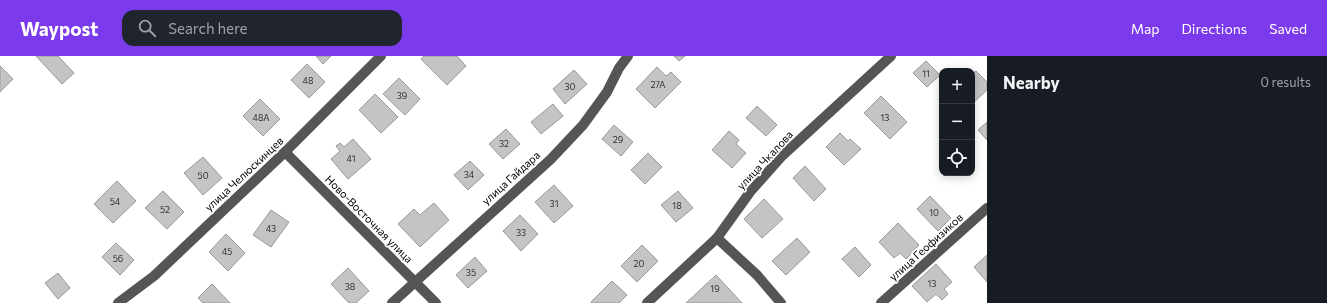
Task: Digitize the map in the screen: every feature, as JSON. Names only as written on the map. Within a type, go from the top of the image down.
[{"type":"street","name":"улица Челюскинцев","points":[[118,303],[154,276],[285,152],[381,56]]},
{"type":"street","name":"улица Гайдара","points":[[392,303],[551,159],[583,126],[607,92],[619,68],[628,56]]},
{"type":"street","name":"улица Чкалова","points":[[647,303],[717,238],[750,192],[782,156],[891,56]]},
{"type":"street","name":"Ново-Восточная улица","points":[[285,152],[436,303]]},
{"type":"street","name":"улица Геофизиков","points":[[881,303],[987,208]]},
{"type":"street","points":[[717,238],[757,275],[781,303]]},
{"type":"building","points":[[36,56],[58,56],[74,73],[62,84]]},
{"type":"building","points":[[316,56],[331,56],[323,64]]},
{"type":"building","points":[[424,56],[457,56],[466,66],[447,85],[421,59]]},
{"type":"building","points":[[674,56],[685,56],[679,61]]},
{"type":"building","points":[[926,61],[939,74],[939,76],[927,87],[913,73]]},
{"type":"building","points":[[307,64],[325,82],[309,98],[291,80]]},
{"type":"building","points":[[0,66],[13,79],[0,92]]},
{"type":"building","points":[[657,67],[666,76],[671,72],[681,82],[655,108],[636,89]]},
{"type":"building","points":[[574,70],[587,84],[565,104],[553,89]]},
{"type":"building","points":[[976,71],[987,82],[987,90],[975,101]]},
{"type":"building","points":[[399,78],[420,99],[405,115],[383,94]]},
{"type":"building","points":[[375,94],[398,117],[381,133],[359,110]]},
{"type":"building","points":[[881,96],[907,122],[890,139],[864,113]]},
{"type":"building","points":[[260,99],[280,119],[263,136],[243,116]]},
{"type":"building","points":[[553,104],[563,116],[541,134],[531,122]]},
{"type":"building","points":[[757,106],[777,125],[766,136],[746,118]]},
{"type":"building","points":[[987,122],[987,140],[978,130]]},
{"type":"building","points":[[614,125],[633,142],[621,156],[602,139]]},
{"type":"building","points":[[506,129],[520,144],[503,159],[489,144]]},
{"type":"building","points":[[729,131],[739,140],[736,144],[746,153],[732,168],[712,150]]},
{"type":"building","points":[[840,133],[848,141],[850,139],[861,149],[844,165],[826,147]]},
{"type":"building","points":[[353,139],[371,159],[348,179],[331,159],[340,151],[336,146],[340,143],[344,147]]},
{"type":"building","points":[[648,153],[662,167],[645,184],[631,170]]},
{"type":"building","points":[[203,157],[222,178],[203,195],[184,173]]},
{"type":"building","points":[[470,161],[484,175],[468,190],[454,175]]},
{"type":"building","points":[[805,166],[826,189],[814,201],[793,178]]},
{"type":"building","points":[[117,181],[136,201],[113,223],[94,204]]},
{"type":"building","points":[[554,185],[573,206],[554,223],[535,202]]},
{"type":"building","points":[[163,191],[184,212],[167,229],[145,208]]},
{"type":"building","points":[[678,191],[693,208],[676,222],[661,205]]},
{"type":"building","points":[[930,196],[951,218],[938,231],[917,209]]},
{"type":"building","points":[[764,199],[783,219],[762,238],[744,219]]},
{"type":"building","points":[[434,203],[449,220],[420,247],[398,224],[414,209],[420,215]]},
{"type":"building","points":[[271,210],[289,222],[271,247],[253,235]]},
{"type":"building","points":[[520,215],[538,234],[521,251],[503,231]]},
{"type":"building","points":[[898,223],[919,245],[906,259],[900,253],[894,258],[879,242]]},
{"type":"building","points":[[226,234],[245,253],[228,271],[209,252]]},
{"type":"building","points":[[797,238],[810,252],[786,275],[772,261]]},
{"type":"building","points":[[116,243],[134,260],[120,275],[102,257]]},
{"type":"building","points":[[642,245],[658,261],[637,282],[621,266]]},
{"type":"building","points":[[855,247],[871,265],[859,277],[842,259]]},
{"type":"building","points":[[987,255],[987,282],[974,267]]},
{"type":"building","points":[[475,257],[487,271],[468,288],[456,275]]},
{"type":"building","points":[[936,264],[952,282],[944,289],[948,294],[942,300],[936,294],[927,302],[912,286]]},
{"type":"building","points":[[348,268],[369,291],[356,303],[349,303],[331,284]]},
{"type":"building","points":[[58,273],[70,288],[58,299],[45,283]]},
{"type":"building","points":[[716,275],[742,303],[686,303]]},
{"type":"building","points":[[612,281],[627,295],[619,303],[592,303],[591,302]]},
{"type":"building","points":[[212,284],[230,303],[203,303],[198,298]]}]
